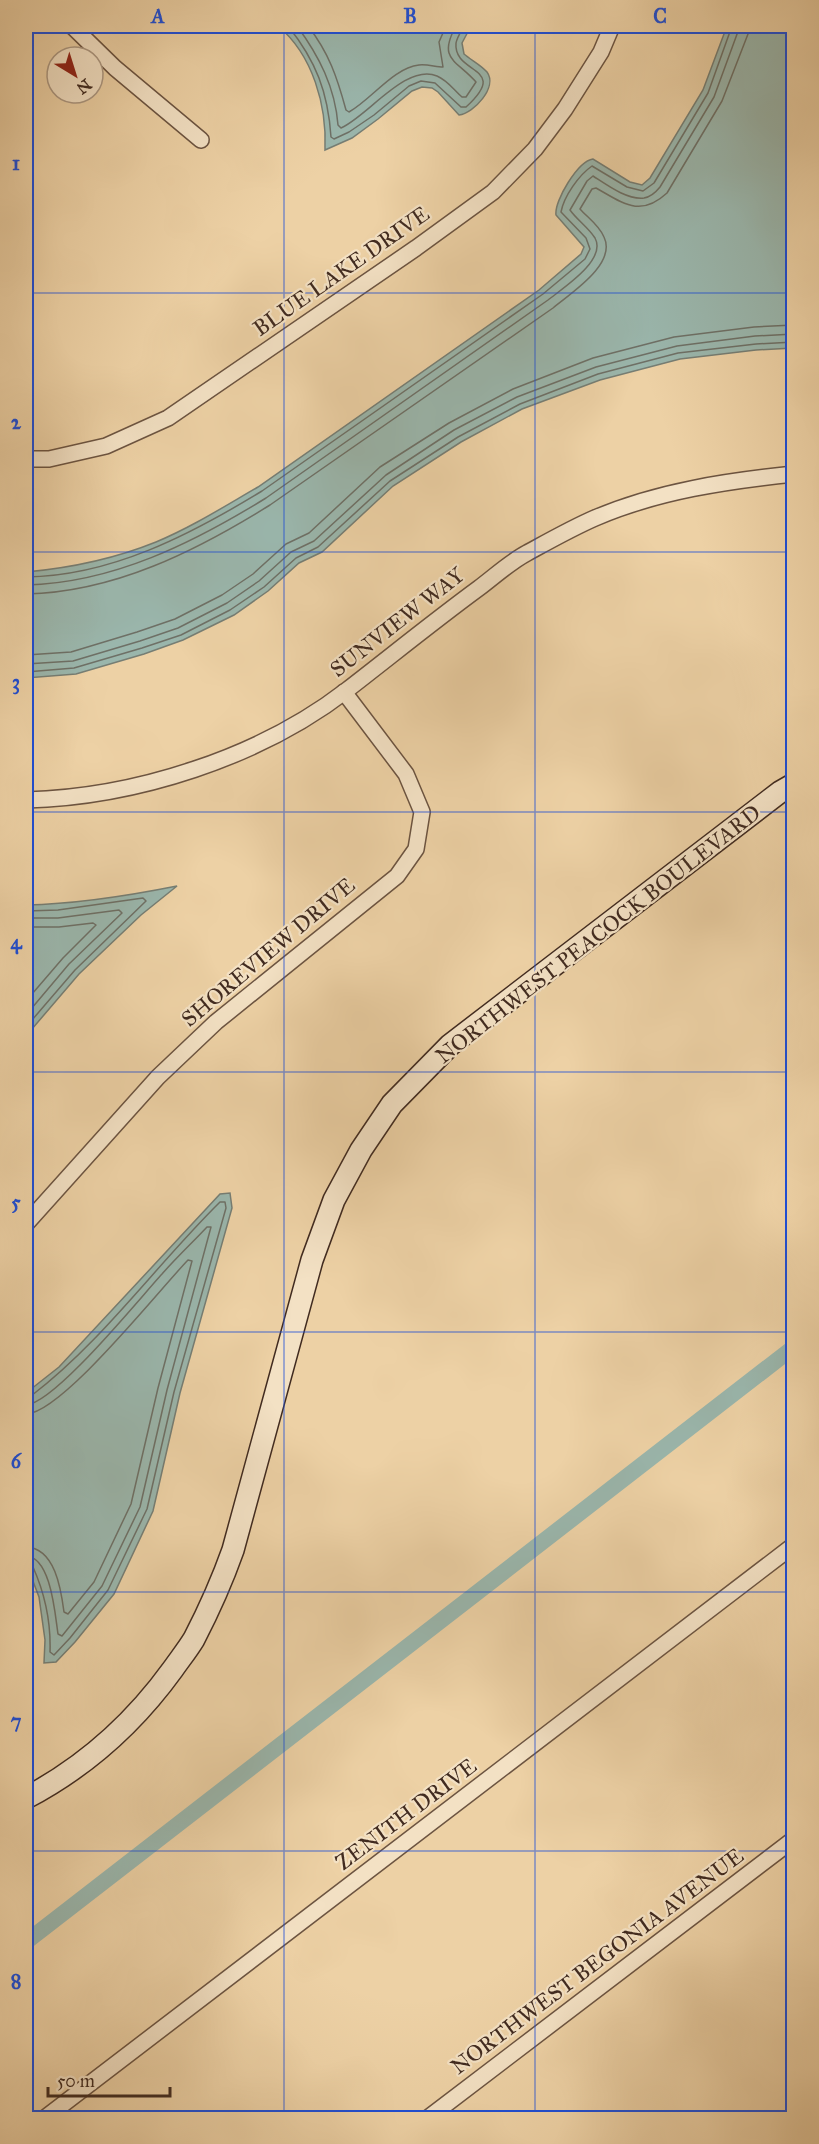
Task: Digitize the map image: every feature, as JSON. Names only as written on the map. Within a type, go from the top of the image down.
[{"type":"street","points":[[72,26],[115,68],[201,140]]},
{"type":"street","name":"BLUE LAKE DRIVE","points":[[26,459],[49,459],[106,446],[168,418],[416,248],[493,192],[535,149],[565,109],[601,52],[612,26]]},
{"type":"street","name":"SUNVIEW WAY","points":[[26,800],[54,800],[135,787],[205,766],[284,730],[344,692],[443,614],[525,554],[596,518],[662,495],[737,480],[794,474]]},
{"type":"street","name":"SHOREVIEW DRIVE","points":[[26,1224],[174,1061],[216,1022],[397,876],[416,849],[422,812],[406,774],[344,692]]},
{"type":"street","name":"NORTHWEST PEACOCK BOULEVARD","points":[[26,1798],[76,1768],[123,1729],[162,1683],[193,1641],[217,1593],[233,1550],[312,1260],[334,1200],[361,1150],[392,1104],[450,1045],[780,792],[794,784]]},
{"type":"street","name":"ZENITH DRIVE","points":[[51,2117],[794,1545]]},
{"type":"street","name":"NORTHWEST BEGONIA AVENUE","points":[[428,2118],[794,1839]]},
{"type":"water","points":[[278,26],[471,26],[462,43],[464,54],[487,72],[490,78],[487,92],[471,110],[459,115],[438,92],[432,88],[422,87],[412,91],[352,138],[325,150],[320,99],[309,66],[290,38]]},
{"type":"water","points":[[727,26],[793,26],[793,348],[680,359],[600,380],[522,409],[461,442],[393,486],[322,552],[299,563],[268,591],[234,615],[183,640],[144,654],[76,674],[26,678],[26,572],[108,558],[156,542],[195,523],[258,487],[539,290],[581,254],[584,247],[556,215],[556,209],[568,182],[587,161],[593,159],[630,182],[642,185],[650,178],[703,90]]},
{"type":"water","points":[[177,886],[141,915],[79,974],[26,1036],[26,905],[102,899]]},
{"type":"water","points":[[230,1193],[232,1208],[180,1393],[153,1511],[114,1594],[56,1662],[44,1663],[45,1640],[39,1597],[26,1563],[26,1393],[59,1367],[220,1194]]},
{"type":"waterway","points":[[26,1942],[794,1347]]}]
